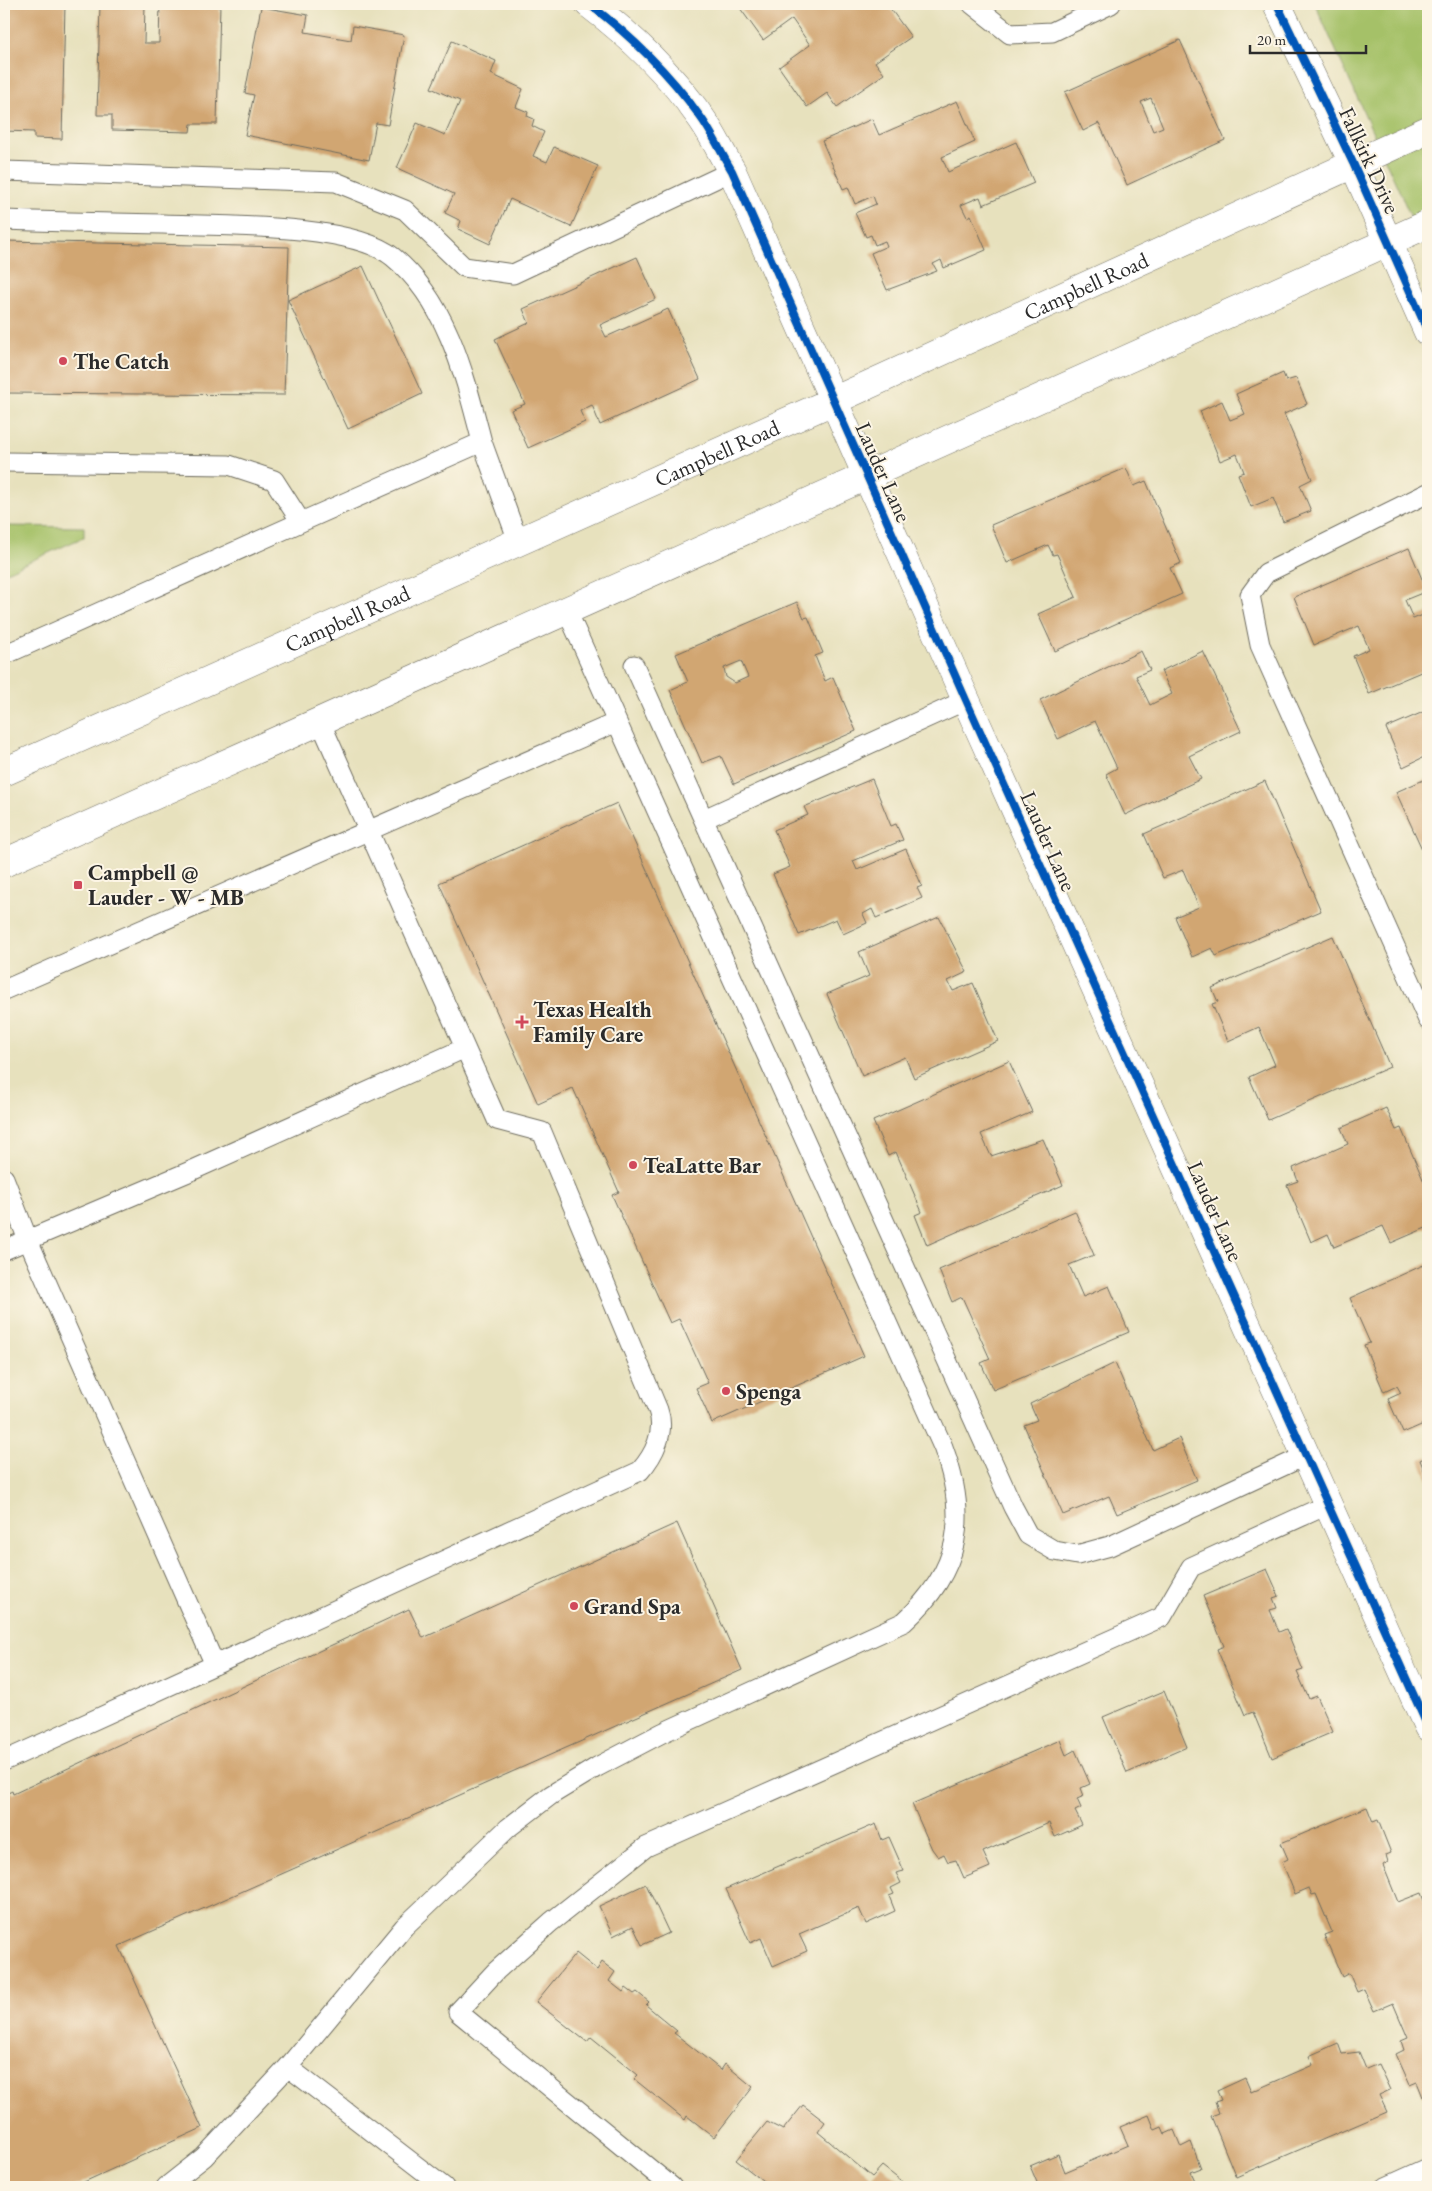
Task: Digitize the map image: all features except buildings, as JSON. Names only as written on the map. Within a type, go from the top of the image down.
[{"type":"main road","name":"Lauder Lane","points":[[590,4],[614,22],[654,62],[700,116],[732,171],[832,401],[966,700],[1426,1716]]},
{"type":"main road","name":"Fallkirk Drive","points":[[1277,4],[1353,163],[1428,332]]},
{"type":"main road","name":"Campbell Road","points":[[4,772],[832,401],[1428,130]]},
{"type":"main road","points":[[4,863],[1428,224]]},
{"type":"lane","points":[[972,4],[1010,34],[1052,32],[1111,4]]},
{"type":"lane","points":[[4,172],[336,182],[405,210],[464,267],[513,274],[732,171]]},
{"type":"lane","points":[[4,220],[281,228],[366,242],[393,256],[423,288],[452,341],[482,442],[518,541]]},
{"type":"lane","points":[[4,655],[482,442]]},
{"type":"lane","points":[[4,462],[229,465],[274,480],[301,522]]},
{"type":"lane","points":[[1428,494],[1266,573],[1250,594],[1260,645],[1428,1020]]},
{"type":"lane","points":[[166,2187],[204,2157],[288,2067],[404,1927],[508,1828],[551,1795],[629,1750],[904,1622],[924,1603],[939,1583],[950,1558],[957,1531],[958,1504],[953,1474],[943,1447],[567,611]]},
{"type":"lane","points":[[634,665],[1009,1498],[1028,1535],[1055,1551],[1077,1555],[1110,1546],[1307,1455]]},
{"type":"lane","points":[[704,819],[966,700]]},
{"type":"lane","points":[[4,1761],[640,1471],[651,1458],[662,1422],[542,1132],[497,1120],[320,721]]},
{"type":"lane","points":[[4,990],[617,722]]},
{"type":"lane","points":[[4,1250],[464,1049]]},
{"type":"lane","points":[[4,1178],[28,1240],[215,1664]]},
{"type":"lane","points":[[672,2187],[458,2012],[496,1971],[551,1922],[646,1847],[1162,1617],[1191,1567],[1329,1504]]},
{"type":"lane","points":[[288,2067],[444,2187]]},
{"type":"lane","points":[[1386,2187],[1428,2168]]},
{"type":"green space","points":[[1315,4],[1428,4],[1428,255]]},
{"type":"green space","points":[[4,526],[84,527],[84,537],[4,573]]},
{"type":"cycle path","points":[[589,4],[634,42],[675,84],[704,122],[732,171],[966,700],[1428,1727]]},
{"type":"cycle path","points":[[1277,4],[1353,163],[1428,332]]},
{"type":"place","name":"The Catch","points":[[63,361]]},
{"type":"place","name":"Campbell @ Lauder - W - MB","points":[[78,885]]},
{"type":"place","name":"Texas Health Family Care","points":[[522,1022]]},
{"type":"place","name":"TeaLatte Bar","points":[[633,1165]]},
{"type":"place","name":"Spenga","points":[[726,1391]]},
{"type":"place","name":"Grand Spa","points":[[574,1606]]}]
